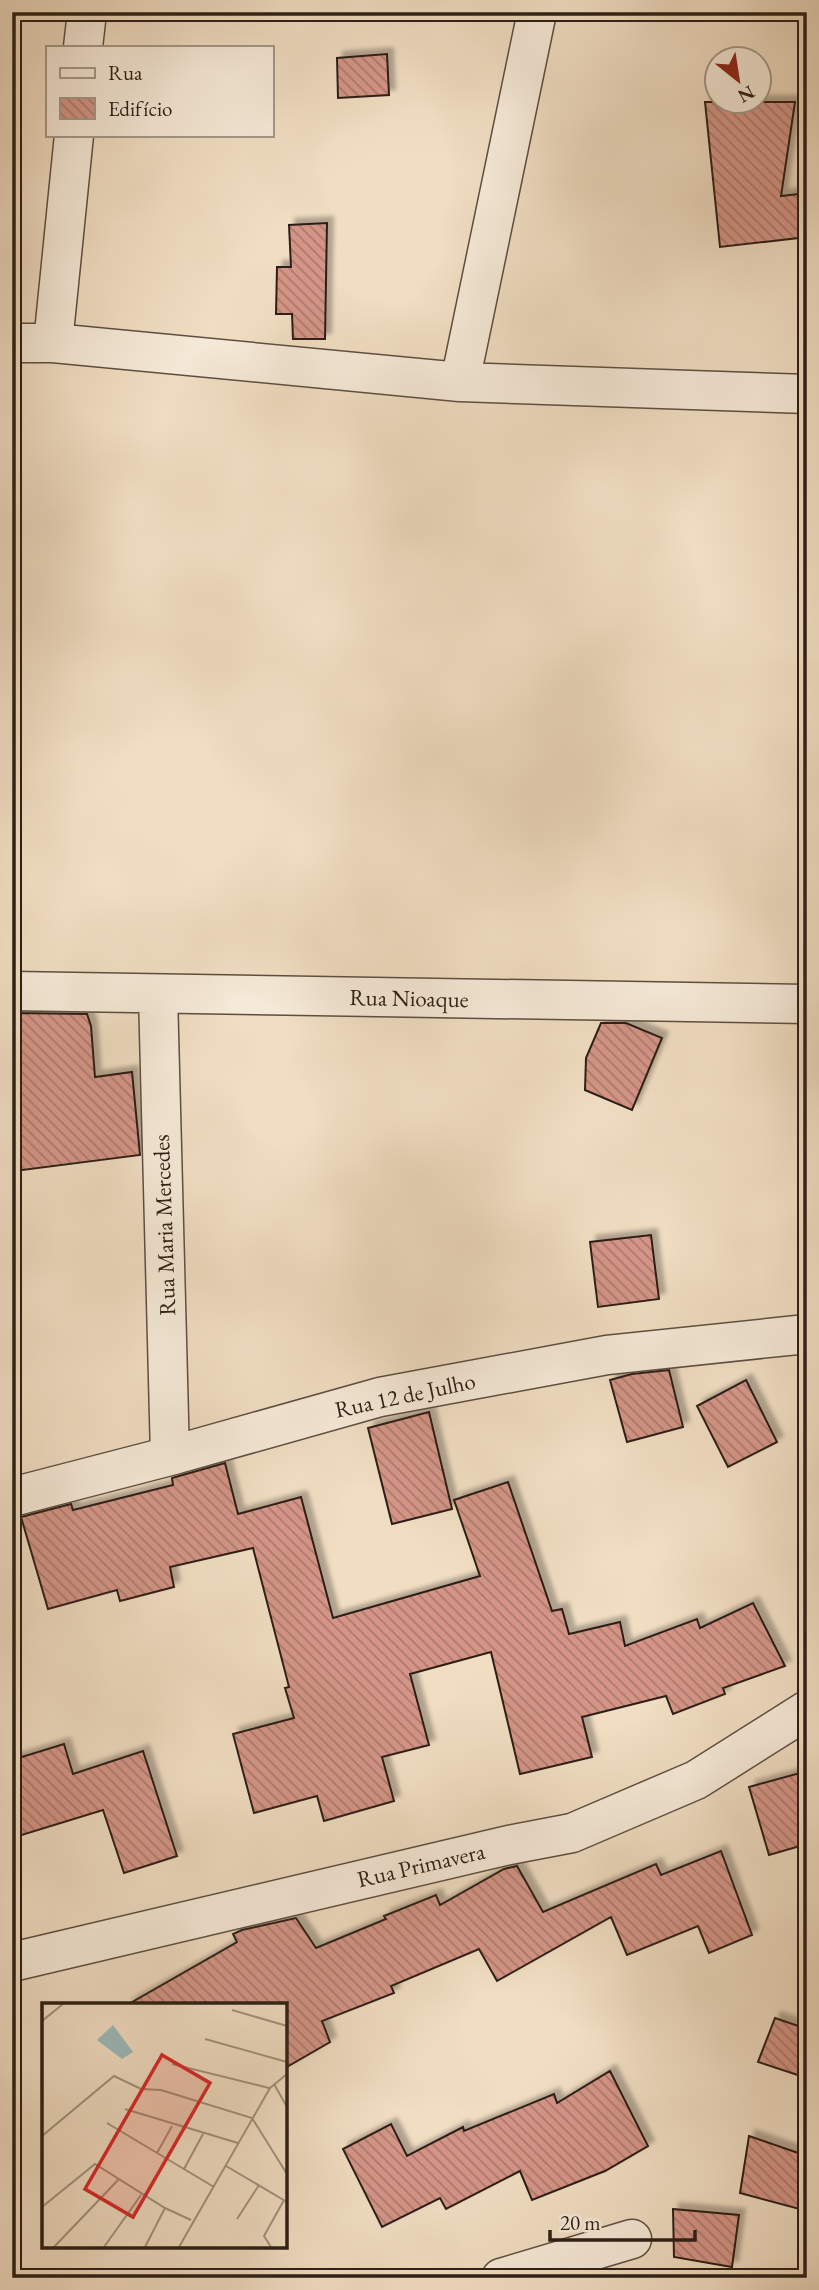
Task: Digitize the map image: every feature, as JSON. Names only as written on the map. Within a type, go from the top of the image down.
[{"type":"street","points":[[83,46],[87,12]]},
{"type":"street","points":[[460,382],[537,12]]},
{"type":"street","points":[[53,343],[74,136]]},
{"type":"street","points":[[12,343],[53,343],[460,382],[807,394]]},
{"type":"street","name":"Rua Nioaque","points":[[12,992],[807,1004]]},
{"type":"street","name":"Rua Maria Mercedes","points":[[158,994],[170,1456]]},
{"type":"street","name":"Rua 12 de Julho","points":[[12,1497],[380,1397],[607,1355],[807,1334]]},
{"type":"street","name":"Rua Primavera","points":[[12,1962],[509,1845],[572,1833],[696,1780],[807,1710]]},
{"type":"street","points":[[500,2278],[632,2239]]},
{"type":"building","points":[[387,54],[389,95],[338,98],[337,58]]},
{"type":"building","points":[[774,102],[795,102],[781,196],[807,193],[807,237],[720,247],[706,116],[774,116]]},
{"type":"building","points":[[327,223],[325,339],[293,339],[292,314],[276,314],[277,267],[291,267],[289,225]]},
{"type":"building","points":[[12,1013],[87,1014],[91,1026],[95,1077],[132,1072],[140,1155],[15,1171],[12,1088],[17,1087]]},
{"type":"building","points":[[601,1023],[626,1023],[662,1038],[632,1110],[585,1090],[586,1058]]},
{"type":"building","points":[[651,1235],[659,1299],[598,1307],[590,1242]]},
{"type":"building","points":[[669,1370],[683,1427],[627,1442],[610,1380],[632,1374]]},
{"type":"building","points":[[746,1380],[777,1442],[728,1467],[697,1406]]},
{"type":"building","points":[[429,1412],[452,1509],[392,1524],[368,1428]]},
{"type":"building","points":[[225,1463],[238,1514],[301,1497],[333,1618],[480,1576],[454,1500],[508,1482],[552,1611],[562,1609],[569,1634],[620,1622],[625,1646],[697,1619],[700,1628],[753,1603],[785,1666],[723,1688],[725,1694],[673,1714],[666,1696],[582,1717],[592,1757],[520,1774],[491,1652],[410,1674],[429,1745],[382,1757],[394,1801],[324,1821],[317,1796],[254,1813],[233,1734],[294,1718],[285,1688],[289,1687],[253,1548],[170,1567],[174,1587],[120,1601],[117,1590],[48,1609],[21,1517],[71,1504],[73,1510],[173,1485],[172,1478]]},
{"type":"building","points":[[64,1744],[73,1774],[143,1751],[177,1856],[124,1873],[103,1810],[12,1838],[12,1760]]},
{"type":"building","points":[[807,1771],[807,1844],[769,1855],[749,1787]]},
{"type":"building","points":[[721,1851],[752,1935],[709,1953],[698,1926],[627,1955],[611,1917],[497,1981],[479,1949],[391,1986],[394,1993],[322,2021],[330,2042],[287,2067],[287,2003],[130,2003],[237,1942],[233,1934],[242,1930],[296,1918],[316,1948],[436,1895],[440,1905],[504,1869],[517,1866],[543,1912],[656,1864],[661,1875]]},
{"type":"building","points":[[775,2018],[807,2029],[807,2078],[758,2062]]},
{"type":"building","points":[[610,2071],[648,2146],[605,2171],[532,2200],[520,2171],[446,2209],[440,2198],[382,2227],[343,2149],[391,2124],[407,2156],[463,2127],[464,2131],[554,2094],[557,2103]]},
{"type":"building","points":[[749,2136],[807,2156],[807,2211],[740,2193]]},
{"type":"building","points":[[673,2209],[739,2215],[732,2267],[674,2257]]}]
